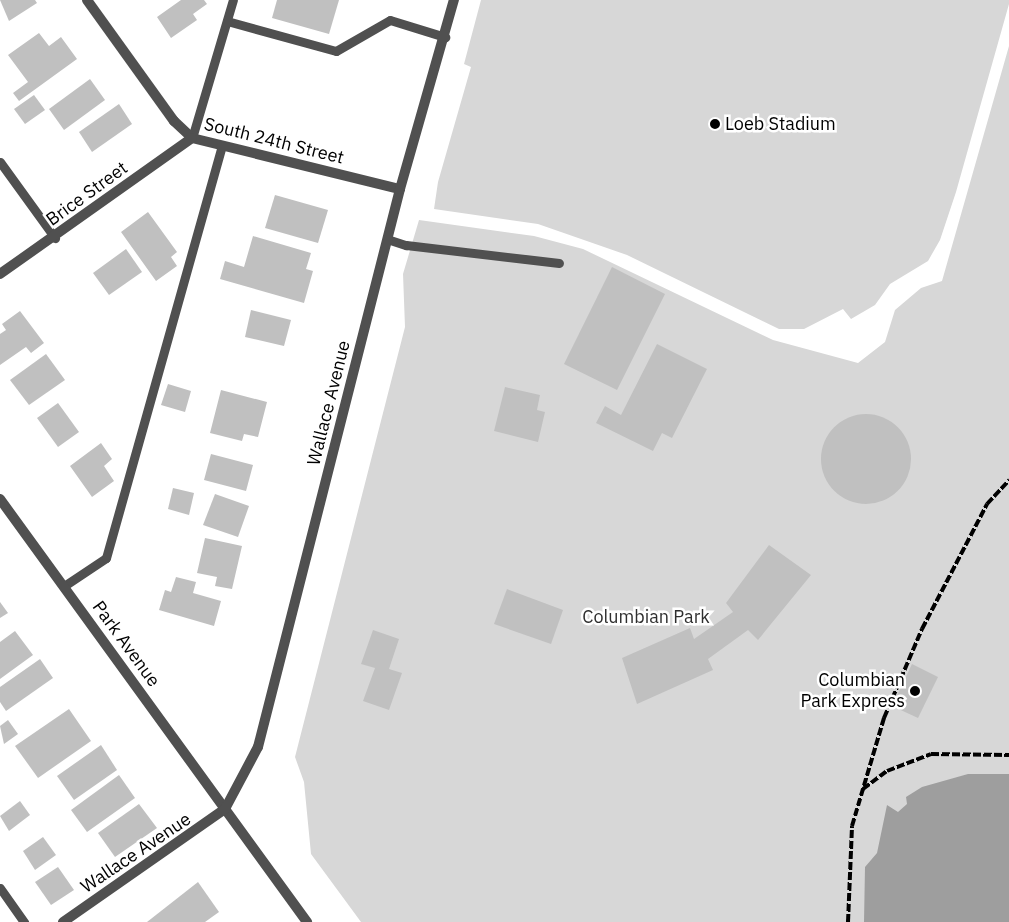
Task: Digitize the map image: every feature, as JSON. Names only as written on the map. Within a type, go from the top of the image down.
[{"type":"street","name":"South 24th Street","points":[[87,0],[174,121],[192,138],[400,189]]},
{"type":"street","name":"Wallace Avenue","points":[[63,922],[225,809],[258,747],[400,189],[445,37],[454,0]]},
{"type":"street","name":"Brice Street","points":[[0,274],[55,238],[192,138]]},
{"type":"street","name":"Park Avenue","points":[[0,498],[225,809]]},
{"type":"street","points":[[225,809],[307,922]]},
{"type":"lane","points":[[192,138],[233,0]]},
{"type":"lane","points":[[227,21],[344,50],[390,20],[445,37]]},
{"type":"lane","points":[[64,586],[106,558],[222,145]]},
{"type":"lane","points":[[0,162],[55,238]]},
{"type":"lane","points":[[387,239],[406,245],[560,263]]},
{"type":"lane","points":[[0,888],[24,922]]},
{"type":"green space","name":"Loeb Stadium","points":[[481,0],[1009,0],[1009,4],[956,192],[940,240],[928,261],[890,284],[875,305],[851,319],[843,309],[804,329],[779,329],[627,255],[538,224],[434,209],[438,182],[471,67],[464,64]]},
{"type":"green space","name":"Columbian Park","points":[[1009,46],[1009,922],[361,922],[311,854],[304,782],[295,757],[405,327],[403,274],[419,220],[534,236],[583,249],[773,340],[858,363],[885,342],[895,310],[921,288],[942,281]]},
{"type":"shaded area","points":[[968,774],[1009,774],[1009,922],[864,922],[865,867],[877,853],[887,805],[898,812],[907,804],[906,797],[922,787]]},
{"type":"building","points":[[0,0],[35,0],[37,3],[9,21]]},
{"type":"building","points":[[181,0],[204,0],[207,4],[193,14],[197,20],[171,38],[157,17]]},
{"type":"building","points":[[277,0],[339,0],[329,34],[272,18]]},
{"type":"building","points":[[39,33],[49,46],[61,37],[77,59],[19,101],[13,93],[28,82],[8,55]]},
{"type":"building","points":[[90,79],[105,100],[64,130],[49,109]]},
{"type":"building","points":[[34,95],[45,110],[25,124],[14,109]]},
{"type":"building","points":[[119,104],[132,124],[92,152],[79,132]]},
{"type":"building","points":[[275,195],[328,210],[318,243],[265,228]]},
{"type":"building","points":[[148,212],[177,252],[171,257],[177,266],[156,281],[121,232]]},
{"type":"building","points":[[253,236],[311,253],[306,269],[313,271],[304,303],[220,279],[225,261],[244,267]]},
{"type":"building","points":[[126,249],[142,272],[109,295],[93,273]]},
{"type":"building","points":[[612,267],[665,294],[617,390],[564,364]]},
{"type":"building","points":[[251,310],[291,320],[284,346],[245,337]]},
{"type":"building","points":[[20,311],[44,343],[31,353],[26,347],[0,365],[0,334],[6,330],[2,324]]},
{"type":"building","points":[[657,344],[707,369],[672,438],[662,433],[653,451],[596,423],[605,406],[621,415]]},
{"type":"building","points":[[46,354],[65,380],[29,405],[10,380]]},
{"type":"building","points":[[168,384],[191,391],[185,412],[161,405]]},
{"type":"building","points":[[505,387],[540,395],[537,410],[545,412],[538,442],[494,431]]},
{"type":"building","points":[[221,390],[267,402],[258,437],[244,434],[242,441],[210,433]]},
{"type":"building","points":[[58,403],[79,432],[58,447],[37,418]]},
{"type":"building","points":[[866,414],[883,418],[898,427],[907,442],[911,459],[907,476],[898,491],[883,500],[866,504],[849,500],[834,491],[825,476],[821,459],[825,442],[834,427],[849,418]]},
{"type":"building","points":[[101,443],[112,459],[104,466],[114,481],[92,497],[70,466]]},
{"type":"building","points":[[211,454],[253,465],[246,491],[204,480]]},
{"type":"building","points":[[173,488],[194,493],[189,515],[168,509]]},
{"type":"building","points":[[215,494],[249,506],[238,537],[203,525]]},
{"type":"building","points":[[205,538],[242,546],[232,589],[215,586],[217,577],[197,573]]},
{"type":"building","points":[[769,545],[811,575],[758,640],[748,630],[708,659],[713,670],[637,704],[622,658],[690,628],[694,639],[733,612],[726,603]]},
{"type":"building","points":[[176,577],[196,582],[193,593],[221,601],[214,626],[159,610],[165,590],[171,592]]},
{"type":"building","points":[[507,589],[563,610],[551,644],[494,624]]},
{"type":"building","points":[[0,602],[8,613],[0,618]]},
{"type":"building","points":[[373,630],[399,639],[389,669],[402,673],[389,710],[363,701],[375,668],[361,664]]},
{"type":"building","points":[[15,631],[33,655],[0,679],[0,642]]},
{"type":"building","points":[[40,659],[53,678],[6,711],[0,702],[0,687]]},
{"type":"building","name":"Columbian Park Express","points":[[912,664],[938,677],[918,718],[892,706]]},
{"type":"building","points":[[69,709],[91,741],[38,778],[15,746]]},
{"type":"building","points":[[8,720],[18,734],[4,744],[0,726]]},
{"type":"building","points":[[101,745],[117,770],[74,800],[57,776]]},
{"type":"building","points":[[119,775],[135,798],[87,832],[71,810]]},
{"type":"building","points":[[20,801],[30,815],[9,831],[0,816]]},
{"type":"building","points":[[139,804],[157,828],[115,857],[98,833]]},
{"type":"building","points":[[43,837],[56,855],[35,870],[23,851]]},
{"type":"building","points":[[58,867],[74,890],[51,905],[35,882]]},
{"type":"building","points":[[198,882],[219,912],[205,922],[147,922]]},
{"type":"railway","points":[[848,922],[852,826],[884,718],[922,629],[987,504],[1009,480]]},
{"type":"railway","points":[[863,789],[887,771],[931,754],[1009,755]]},
{"type":"place","name":"Loeb Stadium","points":[[715,124]]},
{"type":"place","name":"Columbian Park Express","points":[[915,691]]}]
